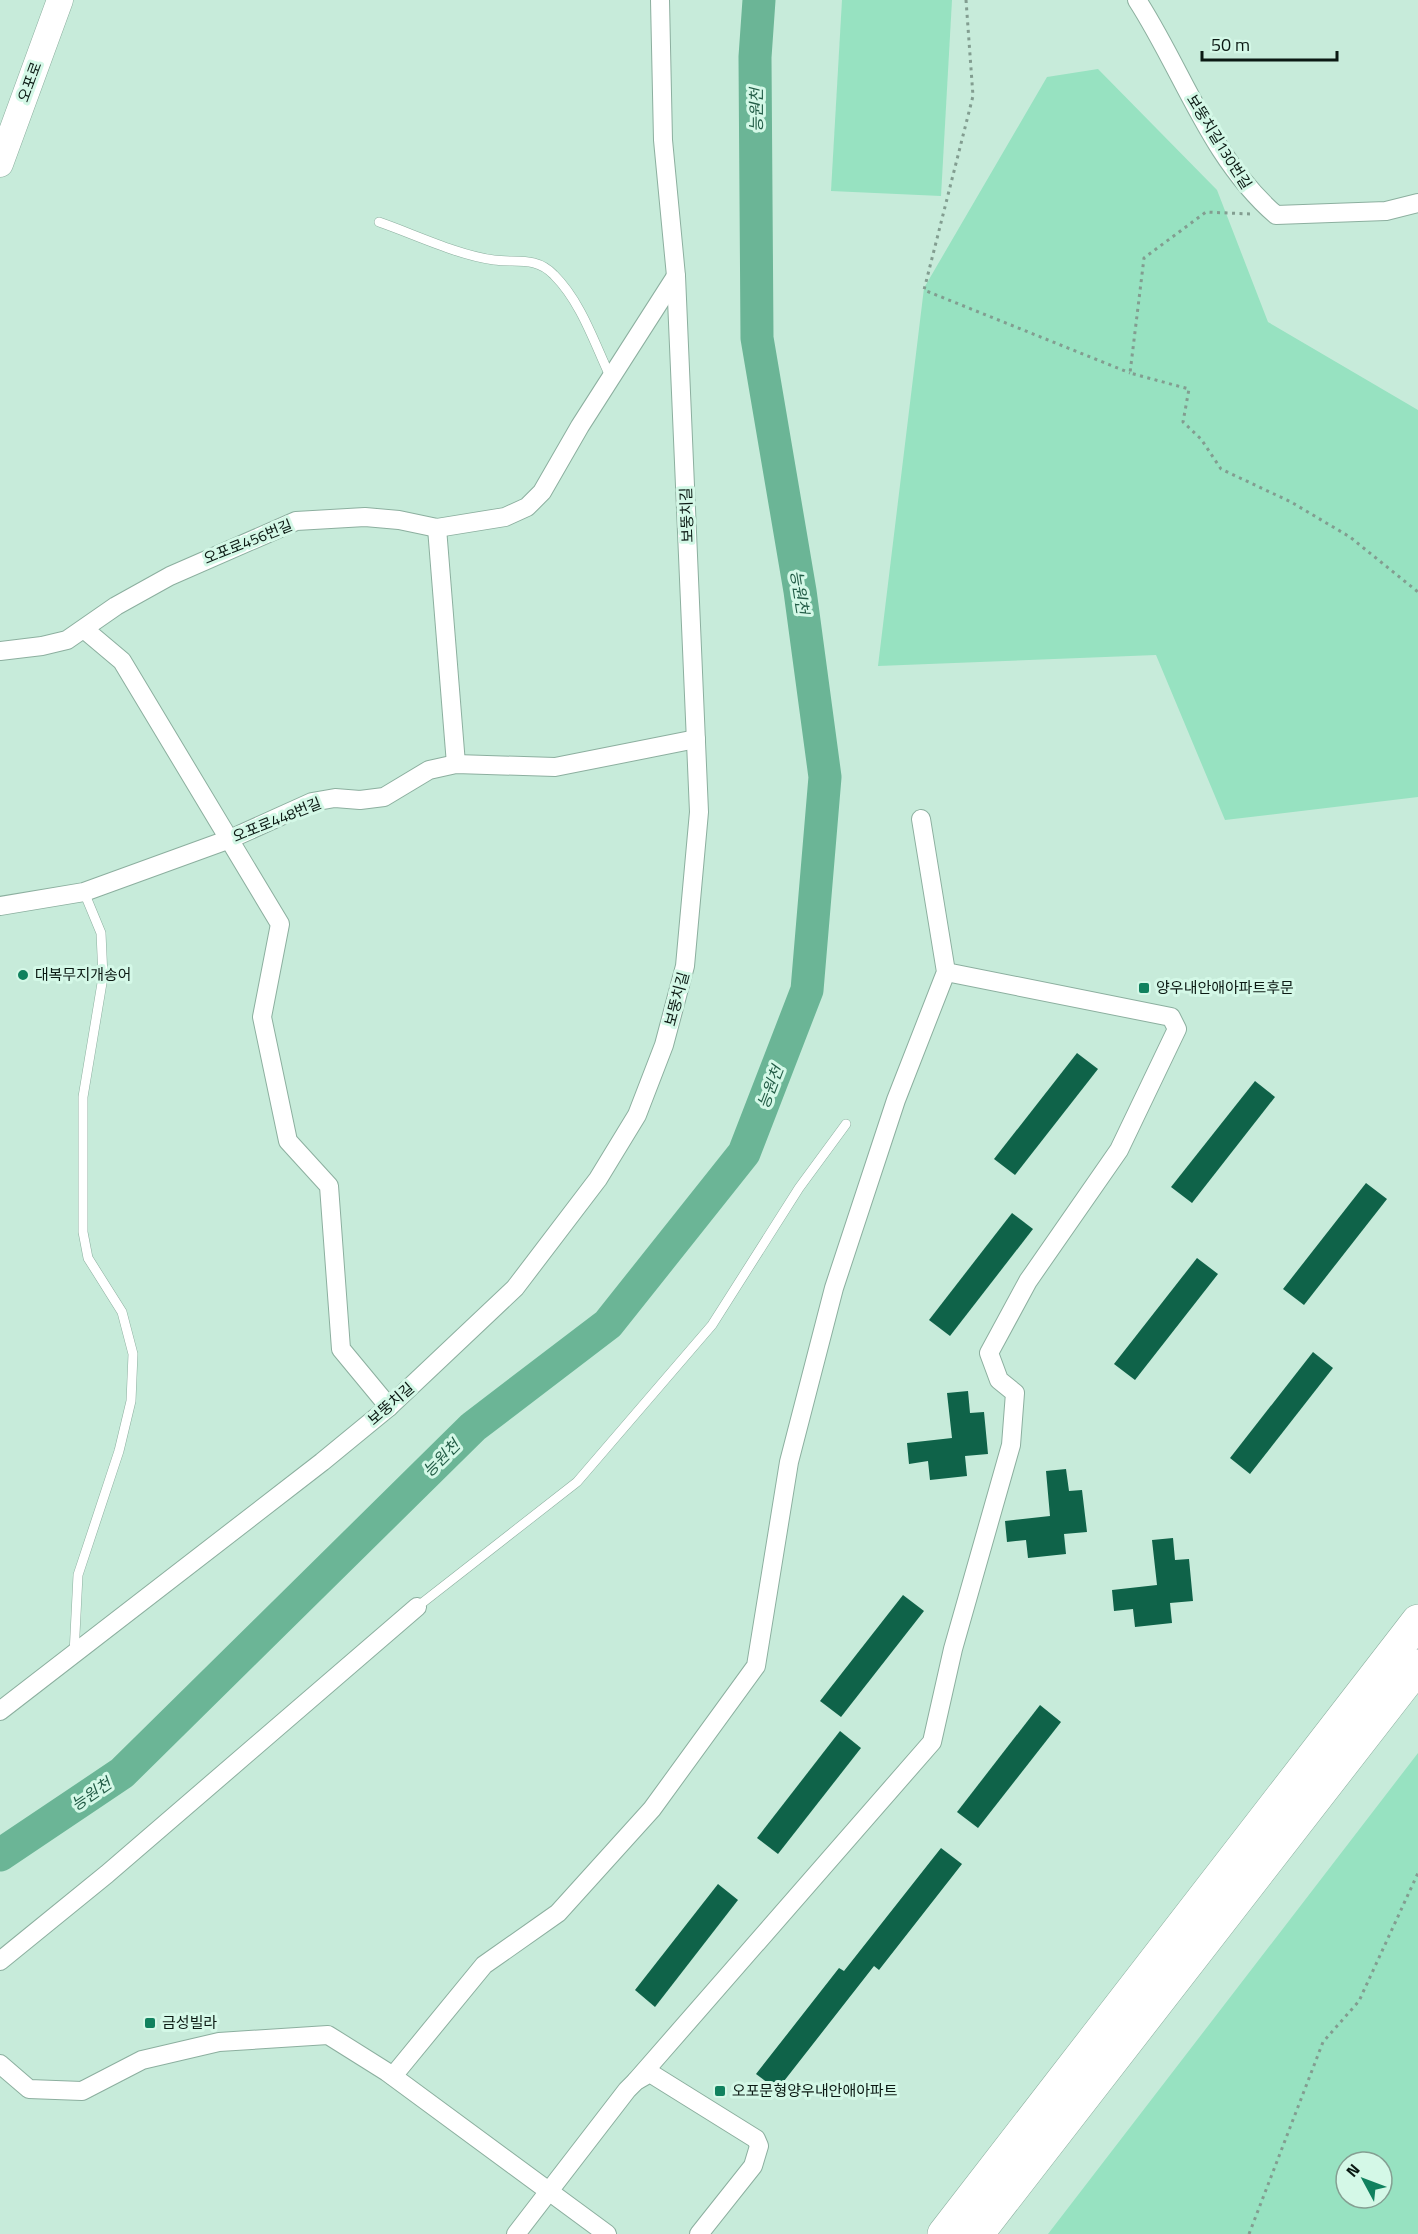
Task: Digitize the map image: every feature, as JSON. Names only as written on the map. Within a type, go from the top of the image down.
[{"type":"highway","points":[[944,2234],[1418,1622]]},
{"type":"highway","points":[[977,2234],[1418,1666]]},
{"type":"street","name":"오포로","points":[[0,165],[60,0]]},
{"type":"street","name":"보뚱치길","points":[[0,1711],[74,1656],[389,1407],[516,1288],[598,1179],[637,1115],[664,1045],[685,966],[699,812],[676,276],[663,140],[660,0]]},
{"type":"street","name":"보뚱치길130번길","points":[[1137,0],[1213,138],[1253,195],[1276,216]]},
{"type":"street","points":[[1276,216],[1386,211],[1418,203]]},
{"type":"street","name":"오포로456번길","points":[[0,651],[42,646],[67,640],[116,606],[170,576],[220,552],[296,521],[365,517],[399,520],[437,528],[505,517],[527,507],[542,492],[610,376],[676,276]]},
{"type":"street","points":[[437,528],[456,764]]},
{"type":"street","points":[[84,629],[122,661],[280,924],[262,1017],[288,1141],[329,1186],[342,1349],[389,1407]]},
{"type":"street","name":"오포로448번길","points":[[0,906],[84,892],[230,839],[312,802],[335,798],[360,800],[384,797],[429,770],[456,764],[555,767],[696,739]]},
{"type":"street","points":[[393,2076],[484,1965],[558,1913],[652,1809],[756,1666],[789,1462],[834,1288],[896,1100],[946,972],[921,819]]},
{"type":"street","points":[[516,2234],[636,2081],[932,1742],[953,1648],[1011,1445],[1015,1393],[999,1380],[989,1353],[1028,1281],[1119,1150],[1177,1029],[1172,1017],[946,972]]},
{"type":"street","points":[[0,1961],[107,1874],[417,1607]]},
{"type":"street","points":[[0,2064],[29,2089],[82,2091],[142,2060],[219,2042],[328,2036],[393,2076],[547,2192],[607,2234]]},
{"type":"street","points":[[636,2081],[650,2073],[656,2075],[756,2139],[759,2146],[753,2166],[699,2234]]},
{"type":"lane","points":[[379,222],[494,260],[525,260],[540,264],[554,274],[575,302],[610,376]]},
{"type":"lane","points":[[74,1656],[78,1575],[119,1451],[131,1401],[133,1354],[122,1312],[88,1258],[83,1232],[83,1097],[103,977],[101,933],[84,892]]},
{"type":"lane","points":[[417,1607],[577,1482],[712,1325],[799,1188],[846,1124]]},
{"type":"path","points":[[966,0],[973,96],[924,290],[1130,373],[1189,389],[1183,422],[1201,439],[1221,469],[1291,502],[1350,537],[1418,592]]},
{"type":"path","points":[[1130,373],[1143,258],[1206,212],[1276,216]]},
{"type":"path","points":[[1249,2234],[1323,2042],[1359,2001],[1418,1873]]},
{"type":"green space","points":[[842,0],[952,0],[941,196],[831,191]]},
{"type":"green space","points":[[1098,69],[1217,190],[1268,322],[1418,410],[1418,797],[1225,820],[1156,655],[878,666],[924,288],[1047,77]]},
{"type":"green space","points":[[1418,1753],[1418,2234],[1048,2234]]},
{"type":"building","points":[[1077,1053],[1098,1069],[1015,1175],[994,1159]]},
{"type":"building","points":[[1255,1081],[1275,1097],[1192,1203],[1171,1187]]},
{"type":"building","points":[[1366,1183],[1387,1199],[1304,1305],[1283,1289]]},
{"type":"building","points":[[1012,1213],[1033,1229],[950,1336],[929,1320]]},
{"type":"building","points":[[1197,1258],[1218,1274],[1135,1380],[1114,1364]]},
{"type":"building","points":[[1313,1352],[1333,1368],[1250,1474],[1230,1458]]},
{"type":"building","points":[[968,1391],[970,1413],[984,1412],[988,1454],[965,1456],[967,1476],[930,1480],[928,1461],[909,1464],[907,1443],[952,1438],[947,1393]]},
{"type":"building","points":[[1066,1469],[1069,1491],[1082,1490],[1087,1532],[1064,1534],[1066,1554],[1028,1558],[1026,1540],[1007,1542],[1005,1521],[1050,1516],[1046,1471]]},
{"type":"building","points":[[1173,1538],[1175,1560],[1189,1559],[1193,1601],[1170,1603],[1172,1623],[1135,1627],[1133,1609],[1114,1611],[1112,1590],[1157,1585],[1152,1540]]},
{"type":"building","points":[[903,1595],[924,1611],[841,1717],[820,1701]]},
{"type":"building","points":[[1040,1705],[1061,1722],[978,1828],[957,1812]]},
{"type":"building","points":[[840,1731],[861,1748],[778,1854],[757,1838]]},
{"type":"building","points":[[941,1848],[962,1864],[879,1970],[874,1966],[777,2090],[756,2074],[839,1968],[844,1971]]},
{"type":"building","points":[[718,1884],[738,1900],[655,2007],[635,1990]]},
{"type":"waterway","name":"능원천","points":[[0,1855],[122,1773],[473,1427],[608,1324],[744,1153],[807,990],[825,777],[800,591],[757,338],[755,57],[759,0]]},
{"type":"place","name":"대복무지개송어","points":[[23,975]]},
{"type":"place","name":"양우내안애아파트후문","points":[[1144,988]]},
{"type":"place","name":"금성빌라","points":[[150,2023]]},
{"type":"place","name":"오포문형양우내안애아파트","points":[[720,2091]]}]
